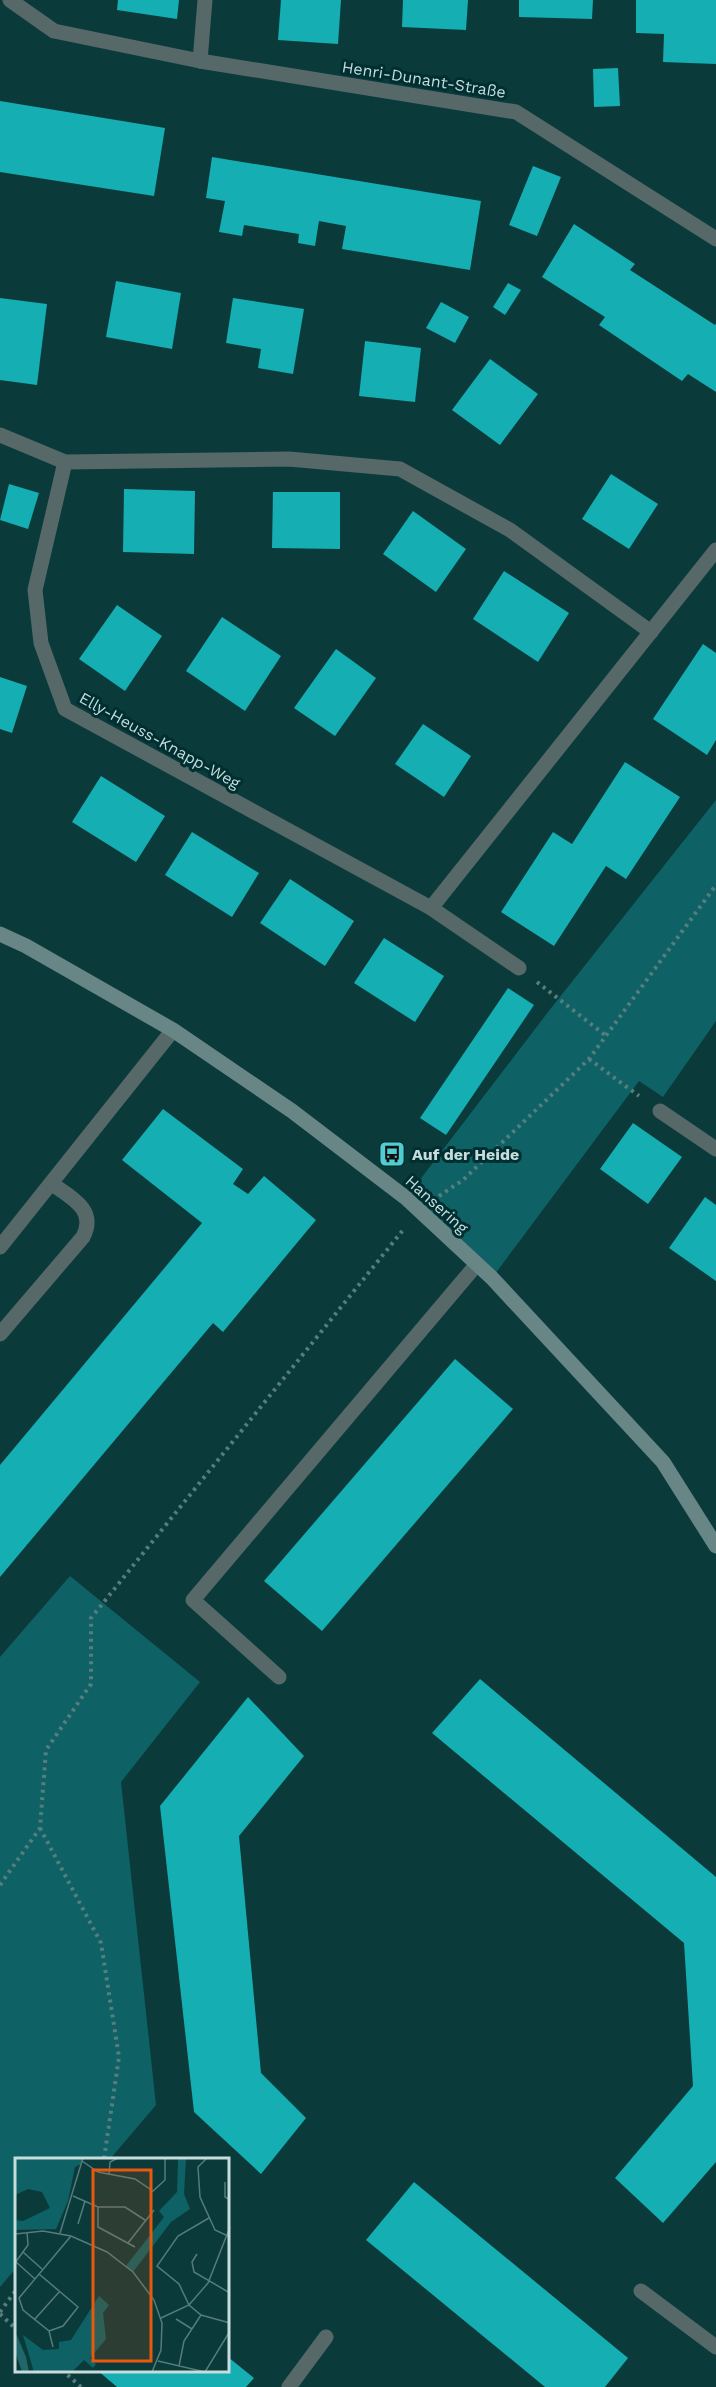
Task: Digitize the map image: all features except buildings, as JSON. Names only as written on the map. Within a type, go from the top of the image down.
[{"type":"street","name":"Henri-Dunant-Straße","points":[[10,0],[54,31],[200,61],[516,112],[716,239]]},
{"type":"street","points":[[200,61],[205,0]]},
{"type":"street","points":[[0,435],[65,462],[289,459],[400,469],[510,530],[651,632]]},
{"type":"street","name":"Elly-Heuss-Knapp-Weg","points":[[65,462],[35,590],[40,643],[65,709],[431,908],[519,968]]},
{"type":"street","points":[[431,908],[716,550]]},
{"type":"street","name":"Hansering","points":[[0,934],[26,946],[173,1030],[292,1110],[419,1211],[477,1264],[663,1462],[716,1546]]},
{"type":"street","points":[[0,1247],[173,1030]]},
{"type":"street","points":[[660,1111],[716,1149]]},
{"type":"street","points":[[0,1334],[83,1237],[88,1227],[88,1217],[83,1206],[52,1184]]},
{"type":"street","points":[[279,1677],[193,1600],[477,1264]]},
{"type":"street","points":[[641,2291],[716,2347]]},
{"type":"street","points":[[289,2387],[326,2337]]},
{"type":"path","points":[[0,1885],[40,1828],[46,1750],[91,1684],[91,1618],[419,1211],[463,1180],[589,1059],[716,885]]},
{"type":"path","points":[[519,968],[605,1035]]},
{"type":"path","points":[[589,1059],[660,1111]]},
{"type":"path","points":[[40,1828],[101,1942],[119,2057],[104,2158]]},
{"type":"path","points":[[15,2291],[0,2313],[15,2328]]},
{"type":"path","points":[[65,2372],[81,2387]]},
{"type":"shaded area","points":[[716,800],[716,1021],[663,1097],[639,1081],[492,1278],[406,1198],[548,1012]]},
{"type":"shaded area","points":[[70,1576],[200,1682],[121,1782],[156,2105],[111,2158],[15,2158],[15,2269],[0,2287],[0,1657]]},
{"type":"place","name":"Auf der Heide","points":[[392,1154]]}]
